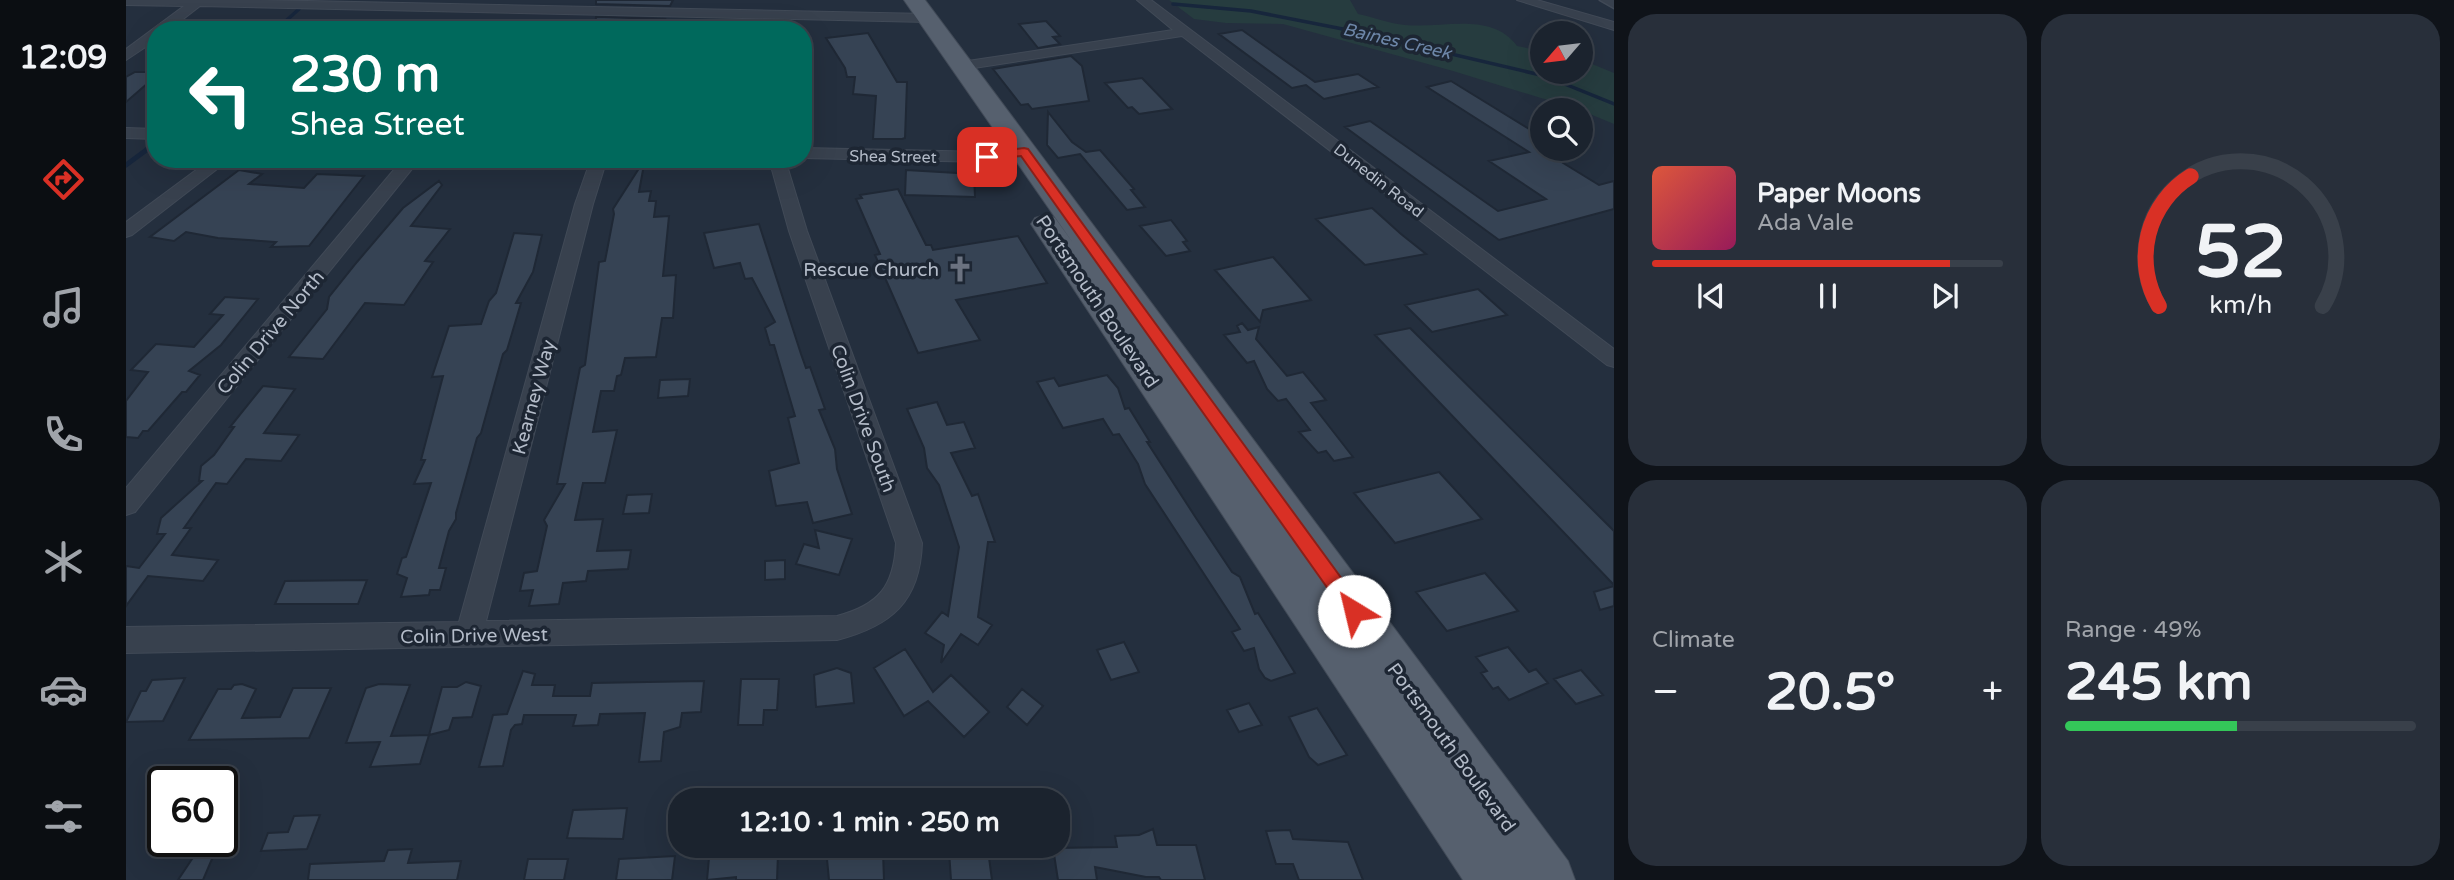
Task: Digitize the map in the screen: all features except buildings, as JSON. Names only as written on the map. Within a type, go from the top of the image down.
[{"type":"main road","name":"Portsmouth Boulevard","points":[[909,9],[961,66],[1012,154],[1493,880]]},
{"type":"main road","name":"Portsmouth Boulevard","points":[[909,9],[1012,154],[1549,880]]},
{"type":"street","name":"Dunedin Road","points":[[1143,0],[1614,360]]},
{"type":"street","points":[[1524,0],[1614,26]]},
{"type":"street","points":[[1608,0],[1614,4]]},
{"type":"street","points":[[126,1],[909,9]]},
{"type":"street","points":[[172,21],[198,1]]},
{"type":"street","points":[[961,66],[1184,32]]},
{"type":"street","points":[[126,56],[147,40]]},
{"type":"street","points":[[126,133],[147,134]]},
{"type":"street","name":"Shea Street","points":[[812,153],[926,157],[1012,154]]},
{"type":"street","points":[[126,231],[210,168]]},
{"type":"street","name":"Colin Drive North","points":[[126,505],[405,168]]},
{"type":"street","name":"Kearney Way","points":[[469,635],[584,204],[596,168]]},
{"type":"street","name":"Colin Drive South","points":[[780,168],[798,231],[909,544],[910,562],[905,580],[892,601],[871,617],[850,625],[822,628]]},
{"type":"street","name":"Colin Drive West","points":[[126,640],[822,628]]},
{"type":"green space","points":[[1169,0],[1350,0],[1358,14],[1393,23],[1419,26],[1480,25],[1506,35],[1517,46],[1530,49],[1530,84],[1593,84],[1593,64],[1614,73],[1614,124],[1593,115],[1593,98],[1541,98],[1283,24],[1226,23],[1194,19]]},
{"type":"waterway","name":"Baines Creek","points":[[1173,4],[1251,11],[1353,31],[1545,76],[1614,104]]},
{"type":"waterway","points":[[286,21],[299,9]]},
{"type":"waterway","points":[[126,165],[147,149]]},
{"type":"place","name":"Rescue Church","points":[[960,269]]},
{"type":"route","points":[[987,157],[1024,152],[1354,611]]}]
